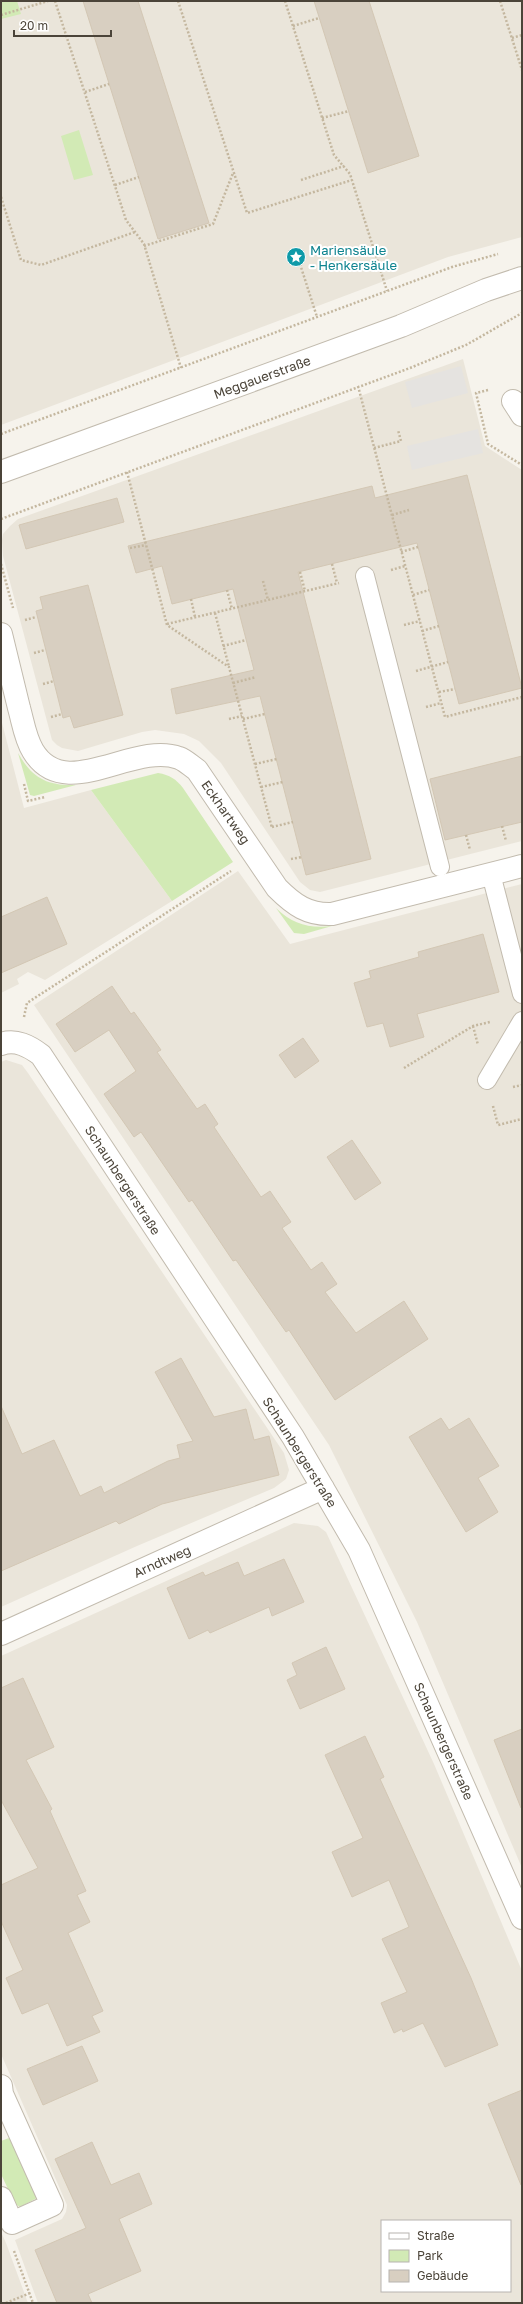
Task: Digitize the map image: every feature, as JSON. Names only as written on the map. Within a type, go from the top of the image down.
[{"type":"street","name":"Meggauerstraße","points":[[1,472],[434,314],[486,290],[522,278]]},
{"type":"street","name":"Eckhartweg","points":[[1,634],[26,733],[32,750],[42,763],[54,771],[69,773],[147,755],[164,755],[181,758],[196,770],[277,888],[289,901],[304,910],[318,914],[332,914],[522,866]]},
{"type":"street","name":"Schaunbergerstraße","points":[[10,1043],[31,1048],[41,1055],[293,1438],[323,1488],[359,1550],[522,1918]]},
{"type":"street","name":"Arndtweg","points":[[1,1634],[323,1488]]},
{"type":"street","points":[[1,2092],[52,2205],[12,2223],[1,2198]]},
{"type":"lane","points":[[365,576],[440,867]]},
{"type":"lane","points":[[490,874],[522,994]]},
{"type":"lane","points":[[487,1080],[522,1021]]},
{"type":"path","points":[[1,16],[48,1]]},
{"type":"path","points":[[55,1],[126,220],[144,246],[181,368]]},
{"type":"path","points":[[178,1],[247,214],[352,180]]},
{"type":"path","points":[[285,1],[334,155],[344,166],[352,180],[387,291]]},
{"type":"path","points":[[500,1],[522,70]]},
{"type":"path","points":[[293,26],[319,18]]},
{"type":"path","points":[[512,38],[522,35]]},
{"type":"path","points":[[85,92],[109,84]]},
{"type":"path","points":[[322,118],[349,111]]},
{"type":"path","points":[[301,180],[344,166]]},
{"type":"path","points":[[144,246],[213,224],[234,172]]},
{"type":"path","points":[[115,185],[139,177]]},
{"type":"path","points":[[1,197],[21,260],[41,264],[135,232]]},
{"type":"path","points":[[1,434],[452,266],[505,252]]},
{"type":"path","points":[[300,264],[317,317]]},
{"type":"path","points":[[1,523],[3,518],[466,345],[522,313]]},
{"type":"path","points":[[358,386],[445,717],[522,697]]},
{"type":"path","points":[[374,448],[401,441],[398,430]]},
{"type":"path","points":[[127,472],[167,625],[229,667]]},
{"type":"path","points":[[392,515],[408,510]]},
{"type":"path","points":[[130,548],[146,545]]},
{"type":"path","points":[[401,552],[418,547]]},
{"type":"path","points":[[332,564],[337,583]]},
{"type":"path","points":[[167,625],[405,566]]},
{"type":"path","points":[[300,572],[305,591]]},
{"type":"path","points":[[263,581],[268,600]]},
{"type":"path","points":[[227,590],[232,609]]},
{"type":"path","points":[[413,595],[429,590]]},
{"type":"path","points":[[191,599],[195,617]]},
{"type":"path","points":[[215,613],[274,834]]},
{"type":"path","points":[[422,631],[439,626]]},
{"type":"path","points":[[223,646],[246,640]]},
{"type":"path","points":[[391,677],[448,662]]},
{"type":"path","points":[[233,683],[256,676]]},
{"type":"path","points":[[439,692],[455,688]]},
{"type":"path","points":[[229,719],[265,714]]},
{"type":"path","points":[[255,764],[277,759]]},
{"type":"path","points":[[261,787],[283,782]]},
{"type":"path","points":[[272,827],[293,822]]},
{"type":"path","points":[[502,826],[508,849]]},
{"type":"path","points":[[466,835],[471,852]]},
{"type":"path","points":[[10,1043],[27,1003],[255,855]]},
{"type":"path","points":[[404,1068],[473,1026],[494,1021]]},
{"type":"path","points":[[12,2223],[10,2243],[34,2303]]},
{"type":"path","points":[[6,2303],[30,2293]]},
{"type":"shaded area","points":[[1,1],[522,1],[522,237],[448,257],[1,425]]},
{"type":"shaded area","points":[[463,359],[485,446],[522,470],[522,841],[320,892],[310,890],[300,882],[221,763],[199,741],[184,734],[155,730],[142,732],[78,751],[62,748],[52,740],[3,556],[3,534],[10,526],[18,519]]},
{"type":"shaded area","points":[[461,366],[468,393],[412,408],[405,382]]},
{"type":"shaded area","points":[[478,429],[483,453],[412,470],[407,446]]},
{"type":"shaded area","points":[[1,719],[24,808],[91,790],[172,901],[45,980],[28,972],[17,979],[19,984],[1,993]]},
{"type":"shaded area","points":[[238,871],[290,944],[522,884],[522,1868],[417,1622],[329,1445],[34,1005]]},
{"type":"shaded area","points":[[6,1060],[22,1065],[28,1073],[284,1453],[289,1470],[286,1479],[274,1488],[137,1546],[1,1607],[1,1062]]},
{"type":"shaded area","points":[[294,1523],[318,1526],[326,1532],[434,1764],[522,1971],[522,2303],[38,2303],[15,2240],[62,2219],[66,2212],[67,2205],[1,2054],[1,1656]]},
{"type":"shaded area","points":[[1,2232],[6,2243],[28,2303],[1,2303]]},
{"type":"green space","points":[[1,1],[17,1],[21,14],[1,19]]},
{"type":"green space","points":[[79,130],[93,175],[74,180],[61,136]]},
{"type":"green space","points":[[18,753],[29,769],[41,779],[57,784],[76,785],[34,796],[30,795]]},
{"type":"green space","points":[[158,773],[169,776],[183,788],[233,862],[172,901],[91,790]]},
{"type":"green space","points":[[276,908],[295,922],[316,927],[332,926],[304,934],[294,933]]},
{"type":"green space","points":[[9,2138],[12,2140],[37,2198],[20,2207],[15,2204],[1,2174],[1,2141]]},
{"type":"building","points":[[83,1],[138,1],[209,223],[158,239]]},
{"type":"building","points":[[314,1],[369,1],[419,156],[368,173]]},
{"type":"building","points":[[467,475],[522,688],[459,704],[417,543],[298,572],[371,859],[306,875],[260,696],[176,714],[171,689],[254,670],[233,589],[172,604],[162,566],[136,573],[128,546],[372,486],[375,498]]},
{"type":"building","points":[[117,498],[124,522],[26,549],[19,525]]},
{"type":"building","points":[[88,585],[123,715],[74,728],[70,716],[63,718],[36,611],[43,609],[40,597]]},
{"type":"building","points":[[522,756],[522,822],[445,840],[430,779]]},
{"type":"building","points":[[47,897],[67,944],[1,973],[1,917]]},
{"type":"building","points":[[483,934],[499,992],[417,1014],[424,1037],[390,1047],[383,1023],[367,1027],[354,983],[371,978],[369,971],[419,957],[418,952]]},
{"type":"building","points":[[112,986],[131,1014],[134,1012],[161,1050],[157,1052],[197,1109],[205,1104],[218,1124],[214,1127],[261,1197],[270,1191],[291,1222],[282,1228],[311,1270],[322,1262],[337,1284],[325,1292],[356,1333],[404,1301],[428,1339],[335,1400],[289,1330],[286,1332],[236,1260],[233,1261],[192,1200],[189,1202],[141,1132],[134,1137],[104,1094],[136,1071],[109,1030],[75,1052],[56,1024]]},
{"type":"building","points":[[303,1038],[319,1061],[295,1078],[279,1055]]},
{"type":"building","points":[[352,1140],[381,1183],[355,1200],[327,1157]]},
{"type":"building","points":[[181,1358],[214,1417],[246,1409],[254,1440],[269,1436],[279,1475],[162,1504],[119,1524],[116,1521],[1,1571],[1,1406],[22,1454],[54,1440],[80,1496],[101,1486],[104,1493],[168,1461],[180,1458],[177,1445],[193,1441],[155,1372]]},
{"type":"building","points":[[441,1418],[449,1430],[469,1418],[499,1466],[478,1478],[498,1512],[466,1532],[409,1437]]},
{"type":"building","points":[[284,1559],[304,1602],[272,1616],[269,1607],[210,1633],[208,1630],[189,1639],[167,1588],[203,1572],[205,1576],[238,1562],[244,1576]]},
{"type":"building","points":[[326,1647],[345,1689],[300,1709],[287,1680],[297,1675],[292,1663]]},
{"type":"building","points":[[23,1678],[54,1747],[26,1760],[52,1809],[50,1811],[86,1891],[77,1895],[90,1922],[68,1933],[103,2011],[92,2016],[100,2032],[67,2046],[48,2003],[22,2014],[6,1978],[23,1970],[1,1921],[1,1885],[38,1868],[1,1800],[1,1688]]},
{"type":"building","points":[[522,1729],[522,1808],[521,1808],[494,1740]]},
{"type":"building","points":[[365,1736],[384,1777],[380,1779],[471,1978],[498,2045],[445,2067],[423,2023],[403,2032],[402,2029],[394,2033],[381,2003],[407,1992],[382,1939],[409,1927],[389,1880],[352,1897],[332,1852],[363,1838],[325,1755]]},
{"type":"building","points":[[82,2046],[98,2081],[43,2105],[27,2069]]},
{"type":"building","points":[[522,2090],[522,2185],[521,2185],[488,2104]]},
{"type":"building","points":[[92,2142],[111,2185],[139,2173],[152,2204],[119,2219],[141,2271],[88,2294],[92,2303],[57,2303],[35,2250],[86,2228],[55,2159]]},
{"type":"place","name":"Mariensäule - Henkersäule","points":[[296,257]]}]
